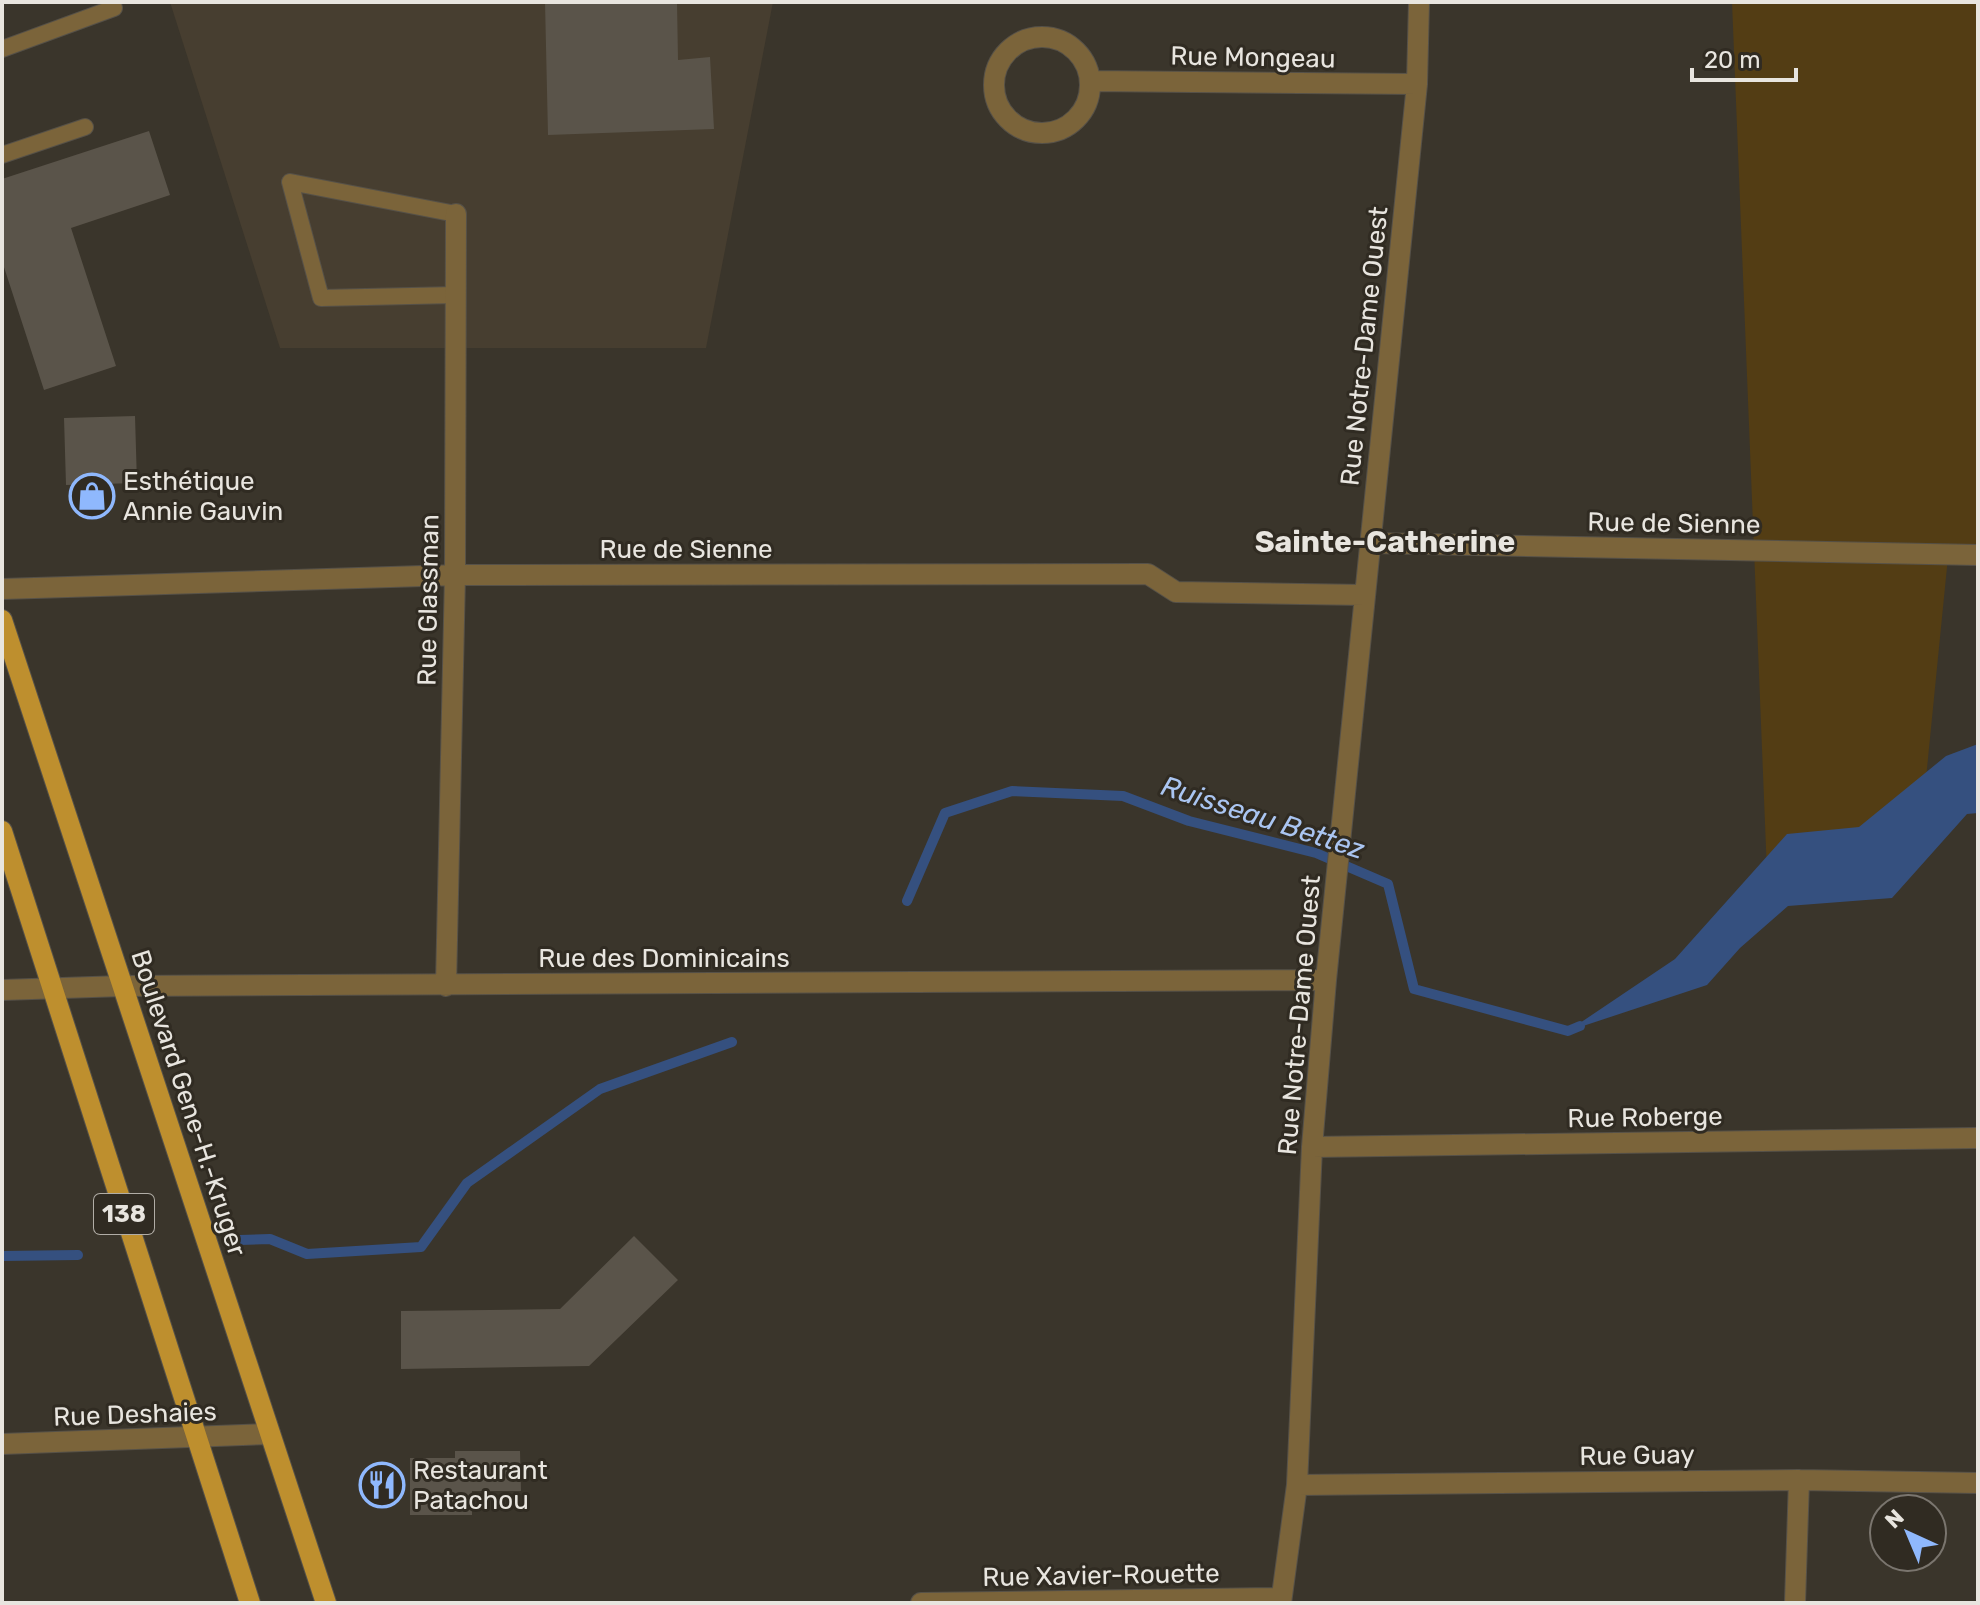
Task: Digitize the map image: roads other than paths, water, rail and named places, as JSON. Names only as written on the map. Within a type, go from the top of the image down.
[{"type":"main road","name":"Boulevard Gene-H.-Kruger","points":[[2,620],[326,1603]]},
{"type":"main road","name":"138","points":[[2,831],[250,1603]]},
{"type":"street","name":"Rue Notre-Dame Ouest","points":[[1281,1601],[1297,1485],[1312,1147],[1326,980],[1417,84],[1419,2]]},
{"type":"street","points":[[1036,37],[1066,43],[1086,66],[1090,81],[1089,97],[1082,112],[1056,132],[1040,134],[1010,122],[999,109],[994,94],[999,63],[1021,41],[1036,37]]},
{"type":"street","name":"Rue Mongeau","points":[[1090,81],[1417,84]]},
{"type":"street","name":"Rue Glassman","points":[[446,986],[455,575],[456,214]]},
{"type":"street","name":"Rue de Sienne","points":[[1370,543],[1978,555]]},
{"type":"street","name":"Rue de Sienne","points":[[2,589],[455,575],[1148,574],[1176,592],[1364,595]]},
{"type":"street","name":"Rue des Dominicains","points":[[2,990],[123,986],[1326,980]]},
{"type":"street","name":"Rue Roberge","points":[[1312,1147],[1978,1138]]},
{"type":"street","name":"Rue Deshaies","points":[[2,1444],[270,1434]]},
{"type":"street","points":[[1795,1603],[1799,1480]]},
{"type":"street","name":"Rue Guay","points":[[1297,1485],[1799,1480],[1978,1483]]},
{"type":"street","name":"Rue Xavier-Rouette","points":[[921,1603],[1281,1601]]},
{"type":"lane","points":[[2,49],[114,8],[112,2]]},
{"type":"lane","points":[[2,155],[85,127]]},
{"type":"lane","points":[[456,214],[290,182],[321,298],[456,295]]},
{"type":"water","points":[[1978,744],[1978,813],[1967,814],[1892,898],[1788,906],[1740,948],[1707,985],[1568,1031],[1675,959],[1787,834],[1859,827],[1946,756]]},
{"type":"waterway","name":"Ruisseau Bettez","points":[[907,901],[945,813],[1012,791],[1123,796],[1189,821],[1316,853],[1388,884],[1414,989],[1568,1031],[1580,1026]]},
{"type":"waterway","name":"Ruisseau Bettez","points":[[240,1240],[270,1239],[307,1254],[421,1247],[467,1183],[600,1089],[732,1042]]},
{"type":"waterway","name":"Ruisseau Bettez","points":[[2,1256],[78,1255]]},
{"type":"place","name":"Esthétique Annie Gauvin","points":[[92,496]]},
{"type":"place","name":"Restaurant Patachou","points":[[382,1485]]},
{"type":"district","name":"Sainte-Catherine","points":[[1385,542]]}]
